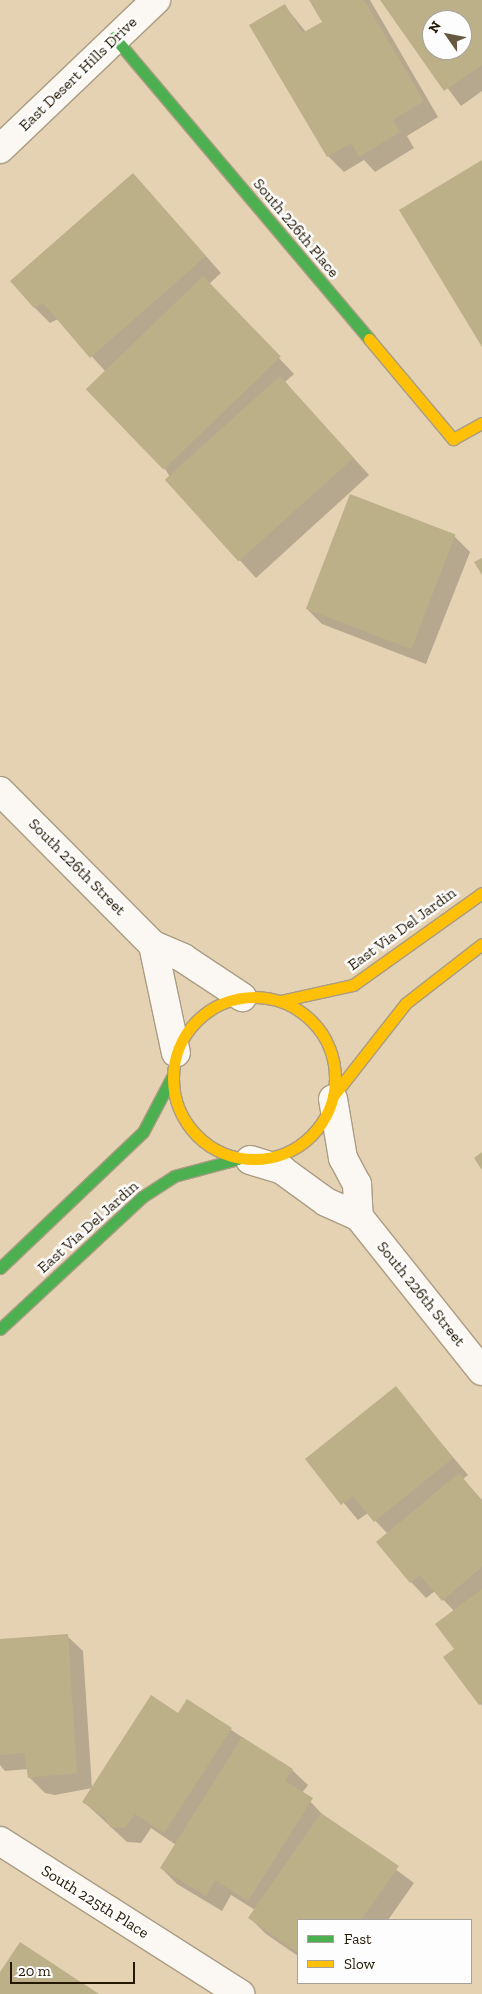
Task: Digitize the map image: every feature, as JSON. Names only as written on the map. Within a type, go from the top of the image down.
[{"type":"street","name":"East Desert Hills Drive","points":[[0,149],[114,37],[156,0]]},
{"type":"street","name":"South 226th Place","points":[[114,37],[453,439],[482,423]]},
{"type":"street","name":"South 226th Street","points":[[0,791],[153,945],[183,958],[242,997]]},
{"type":"street","name":"East Via Del Jardin","points":[[280,1001],[353,985],[482,892]]},
{"type":"street","points":[[153,945],[174,1065],[174,1100],[188,1127],[216,1151],[244,1159],[268,1159],[302,1144],[326,1116],[333,1097],[406,1003],[482,944]]},
{"type":"street","points":[[174,1065],[201,1016],[220,1003],[242,997],[280,1001],[301,1012],[326,1042],[335,1072],[333,1097],[343,1158],[357,1184],[359,1217]]},
{"type":"street","name":"East Via Del Jardin","points":[[0,1268],[138,1138],[174,1065]]},
{"type":"street","name":"South 226th Street","points":[[244,1159],[282,1170],[326,1202],[359,1217],[482,1371]]},
{"type":"street","name":"East Via Del Jardin","points":[[0,1329],[142,1197],[174,1176],[244,1159]]},
{"type":"street","name":"South 225th Place","points":[[0,1841],[240,1994]]},
{"type":"building","points":[[309,0],[364,0],[424,101],[393,120],[400,132],[359,157],[351,143],[327,157],[249,25],[285,4],[302,33],[322,22]]},
{"type":"building","points":[[380,0],[482,0],[482,65],[444,91],[422,60],[472,60],[472,10],[422,10],[422,60]]},
{"type":"building","points":[[482,160],[482,347],[399,210]]},
{"type":"building","points":[[133,173],[206,256],[90,358],[43,303],[34,308],[10,281]]},
{"type":"building","points":[[203,276],[281,357],[164,470],[86,389]]},
{"type":"building","points":[[280,376],[354,458],[238,561],[165,480]]},
{"type":"building","points":[[350,494],[455,534],[411,649],[306,609]]},
{"type":"building","points":[[482,558],[482,575],[474,562]]},
{"type":"building","points":[[482,1152],[482,1170],[474,1158]]},
{"type":"building","points":[[396,1386],[453,1458],[374,1522],[353,1496],[341,1505],[305,1459]]},
{"type":"building","points":[[459,1473],[482,1501],[482,1567],[442,1601],[420,1575],[410,1583],[376,1542]]},
{"type":"building","points":[[482,1589],[482,1703],[479,1705],[443,1657],[454,1649],[435,1624]]},
{"type":"building","points":[[68,1634],[77,1773],[28,1778],[24,1753],[0,1755],[0,1639]]},
{"type":"building","points":[[151,1695],[178,1713],[187,1699],[232,1728],[164,1833],[135,1814],[125,1828],[110,1827],[105,1817],[82,1802]]},
{"type":"building","points":[[242,1737],[293,1769],[285,1781],[313,1798],[248,1901],[215,1880],[206,1896],[160,1868]]},
{"type":"building","points":[[321,1813],[399,1866],[362,1919],[297,1919],[297,1952],[248,1918]]},
{"type":"building","points":[[20,1942],[99,1994],[0,1994],[0,1972]]},
{"type":"traffic: fast","points":[[114,37],[369,339]]},
{"type":"traffic: fast","points":[[0,1268],[143,1132],[172,1077]]},
{"type":"traffic: fast","points":[[0,1329],[142,1197],[174,1176],[238,1159]]},
{"type":"traffic: slow","points":[[369,339],[453,439],[482,423]]},
{"type":"traffic: slow","points":[[280,1001],[353,985],[482,893]]},
{"type":"traffic: slow","points":[[333,1096],[406,1003],[482,944]]},
{"type":"traffic: slow","points":[[262,997],[278,1000],[292,1006],[312,1020],[322,1033],[332,1054],[335,1078],[332,1102],[322,1123],[312,1136],[299,1146],[278,1156],[246,1159],[230,1156],[216,1150],[202,1141],[191,1130],[176,1102],[173,1070],[176,1054],[182,1040],[191,1026],[202,1015],[230,1000],[262,997]]}]
